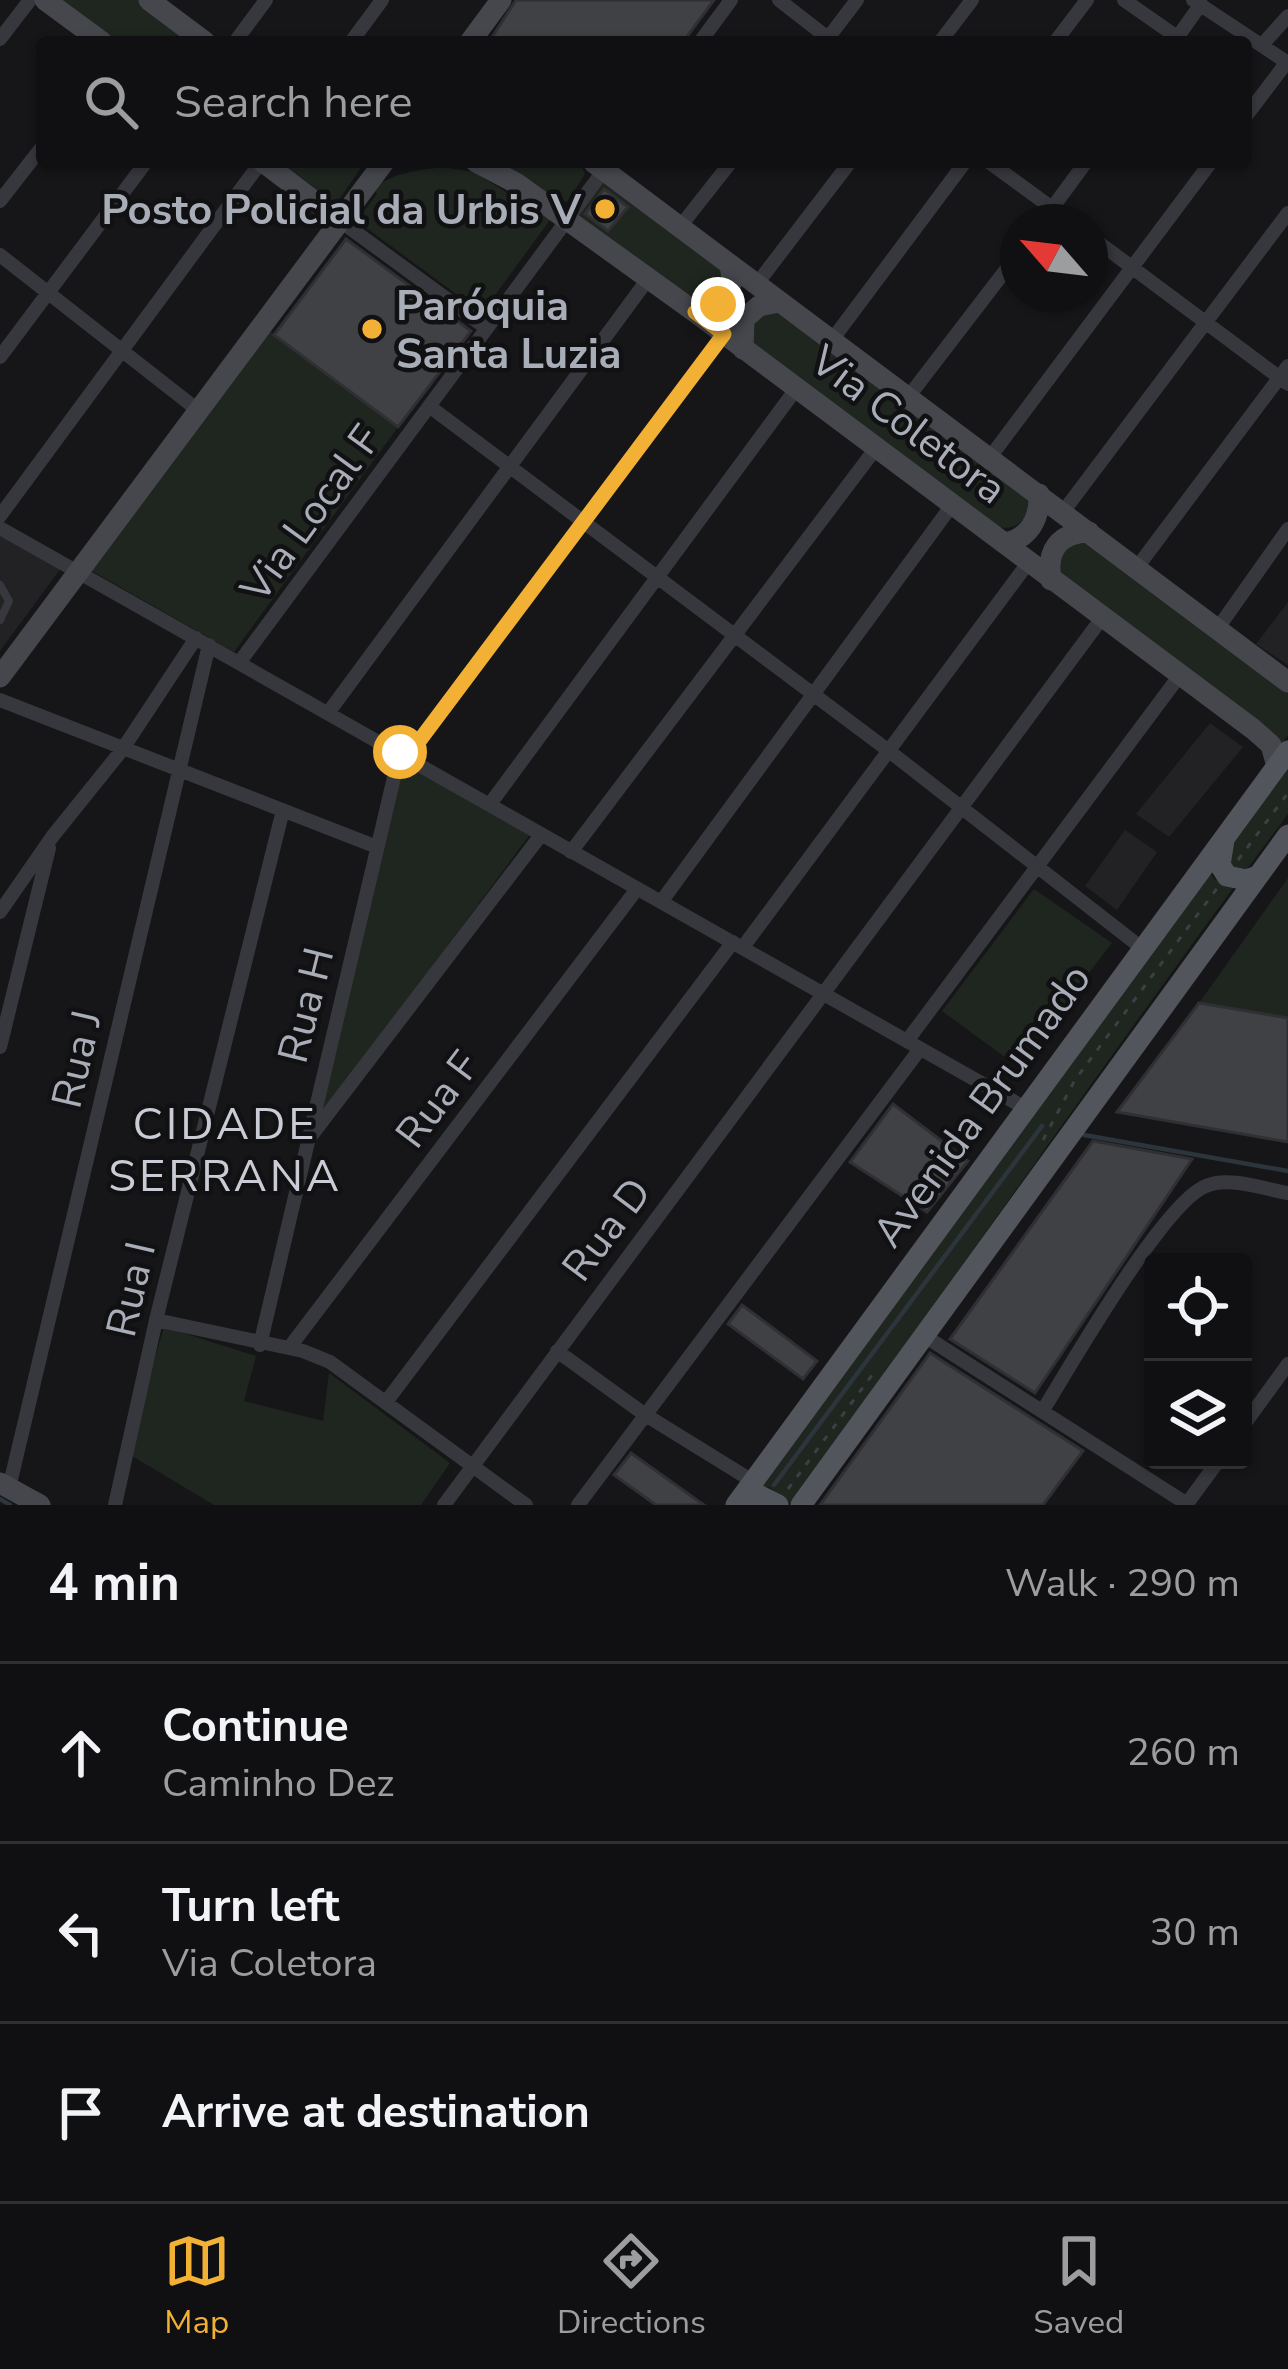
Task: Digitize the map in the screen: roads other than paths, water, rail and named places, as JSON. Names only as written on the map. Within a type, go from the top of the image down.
[{"type":"main road","name":"Avenida Brumado","points":[[738,1503],[1282,758]]},
{"type":"main road","points":[[801,1505],[1288,835]]},
{"type":"main road","points":[[1224,840],[1220,865],[1227,876],[1246,880],[1258,876]]},
{"type":"main road","points":[[738,1503],[758,1495],[777,1504]]},
{"type":"street","points":[[0,39],[30,0]]},
{"type":"street","points":[[45,0],[94,36]]},
{"type":"street","points":[[150,0],[197,36]]},
{"type":"street","points":[[239,36],[266,0]]},
{"type":"street","points":[[355,36],[382,0]]},
{"type":"street","points":[[474,36],[501,0]]},
{"type":"street","points":[[704,36],[731,0]]},
{"type":"street","points":[[779,0],[823,36]]},
{"type":"street","points":[[832,36],[856,0]]},
{"type":"street","points":[[945,36],[972,0]]},
{"type":"street","points":[[1060,36],[1087,0]]},
{"type":"street","points":[[1124,0],[1171,36]]},
{"type":"street","points":[[1178,36],[1197,2],[1248,36]]},
{"type":"street","points":[[1262,45],[1288,16]]},
{"type":"street","points":[[1252,38],[1287,63],[1252,108]]},
{"type":"street","points":[[0,201],[36,155]]},
{"type":"street","points":[[0,358],[141,168]]},
{"type":"street","points":[[0,516],[258,168]]},
{"type":"street","points":[[270,168],[485,327]]},
{"type":"street","points":[[0,677],[379,168]]},
{"type":"street","name":"Via Coletora","points":[[493,168],[1004,543],[1262,737],[1282,758]]},
{"type":"street","name":"Via Local F","points":[[239,663],[600,168]]},
{"type":"street","name":"Via Coletora","points":[[606,168],[679,228],[991,456],[1288,682]]},
{"type":"street","points":[[679,228],[725,168]]},
{"type":"street","points":[[756,284],[845,168]]},
{"type":"street","points":[[832,340],[961,168]]},
{"type":"street","points":[[997,168],[1047,204]]},
{"type":"street","points":[[1056,204],[1083,168]]},
{"type":"street","points":[[991,456],[1206,168]]},
{"type":"street","points":[[1064,512],[1288,213]]},
{"type":"street","points":[[1108,249],[1285,376],[1138,566]]},
{"type":"street","points":[[0,255],[199,411]]},
{"type":"street","points":[[695,312],[725,297],[734,278],[730,266]]},
{"type":"street","points":[[909,396],[1000,277]]},
{"type":"street","points":[[328,713],[648,279]]},
{"type":"street","points":[[743,349],[744,320],[759,306],[778,302]]},
{"type":"street","points":[[404,754],[724,334]]},
{"type":"street","points":[[490,804],[796,388]]},
{"type":"street","points":[[429,406],[889,751],[1143,949]]},
{"type":"street","points":[[571,852],[876,448]]},
{"type":"street","points":[[1004,543],[1018,541],[1028,532],[1040,508],[1039,494]]},
{"type":"street","points":[[661,902],[952,505]]},
{"type":"street","points":[[0,528],[1027,1109]]},
{"type":"street","points":[[1217,628],[1288,529]]},
{"type":"street","points":[[1051,580],[1049,566],[1056,545],[1074,532],[1090,532]]},
{"type":"street","points":[[386,1402],[889,751],[1028,563]]},
{"type":"street","name":"Rua D","points":[[444,1505],[1102,618]]},
{"type":"street","points":[[0,912],[202,642]]},
{"type":"street","name":"Rua J","points":[[4,1485],[179,769],[202,642]]},
{"type":"street","points":[[578,1505],[913,1045],[1036,866],[1180,676]]},
{"type":"street","points":[[0,700],[377,847]]},
{"type":"street","name":"Rua H","points":[[260,1345],[377,847],[404,754]]},
{"type":"street","name":"Rua I","points":[[115,1505],[156,1320],[283,810]]},
{"type":"street","points":[[305,1144],[542,836]]},
{"type":"street","points":[[0,1047],[52,838]]},
{"type":"street","name":"Rua F","points":[[289,1348],[637,889]]},
{"type":"street","points":[[1043,1410],[1187,1195],[1216,1183],[1288,1193]]},
{"type":"street","points":[[156,1320],[289,1348],[330,1362],[526,1505]]},
{"type":"street","points":[[926,1336],[1186,1504],[1212,1469]]},
{"type":"street","points":[[556,1351],[644,1414],[754,1482]]},
{"type":"street","points":[[1252,1414],[1288,1364]]},
{"type":"street","points":[[4,1485],[40,1505]]},
{"type":"lane","points":[[0,585],[9,601],[0,620]]},
{"type":"waterway","points":[[774,1485],[1042,1126]]},
{"type":"waterway","points":[[1084,1135],[1288,1171]]},
{"type":"waterway","points":[[0,1499],[10,1505]]},
{"type":"place","name":"Posto Policial da Urbis V","points":[[605,209]]},
{"type":"place","name":"Paróquia Santa Luzia","points":[[372,329]]},
{"type":"district","name":"CIDADE SERRANA","points":[[225,1149]]}]
